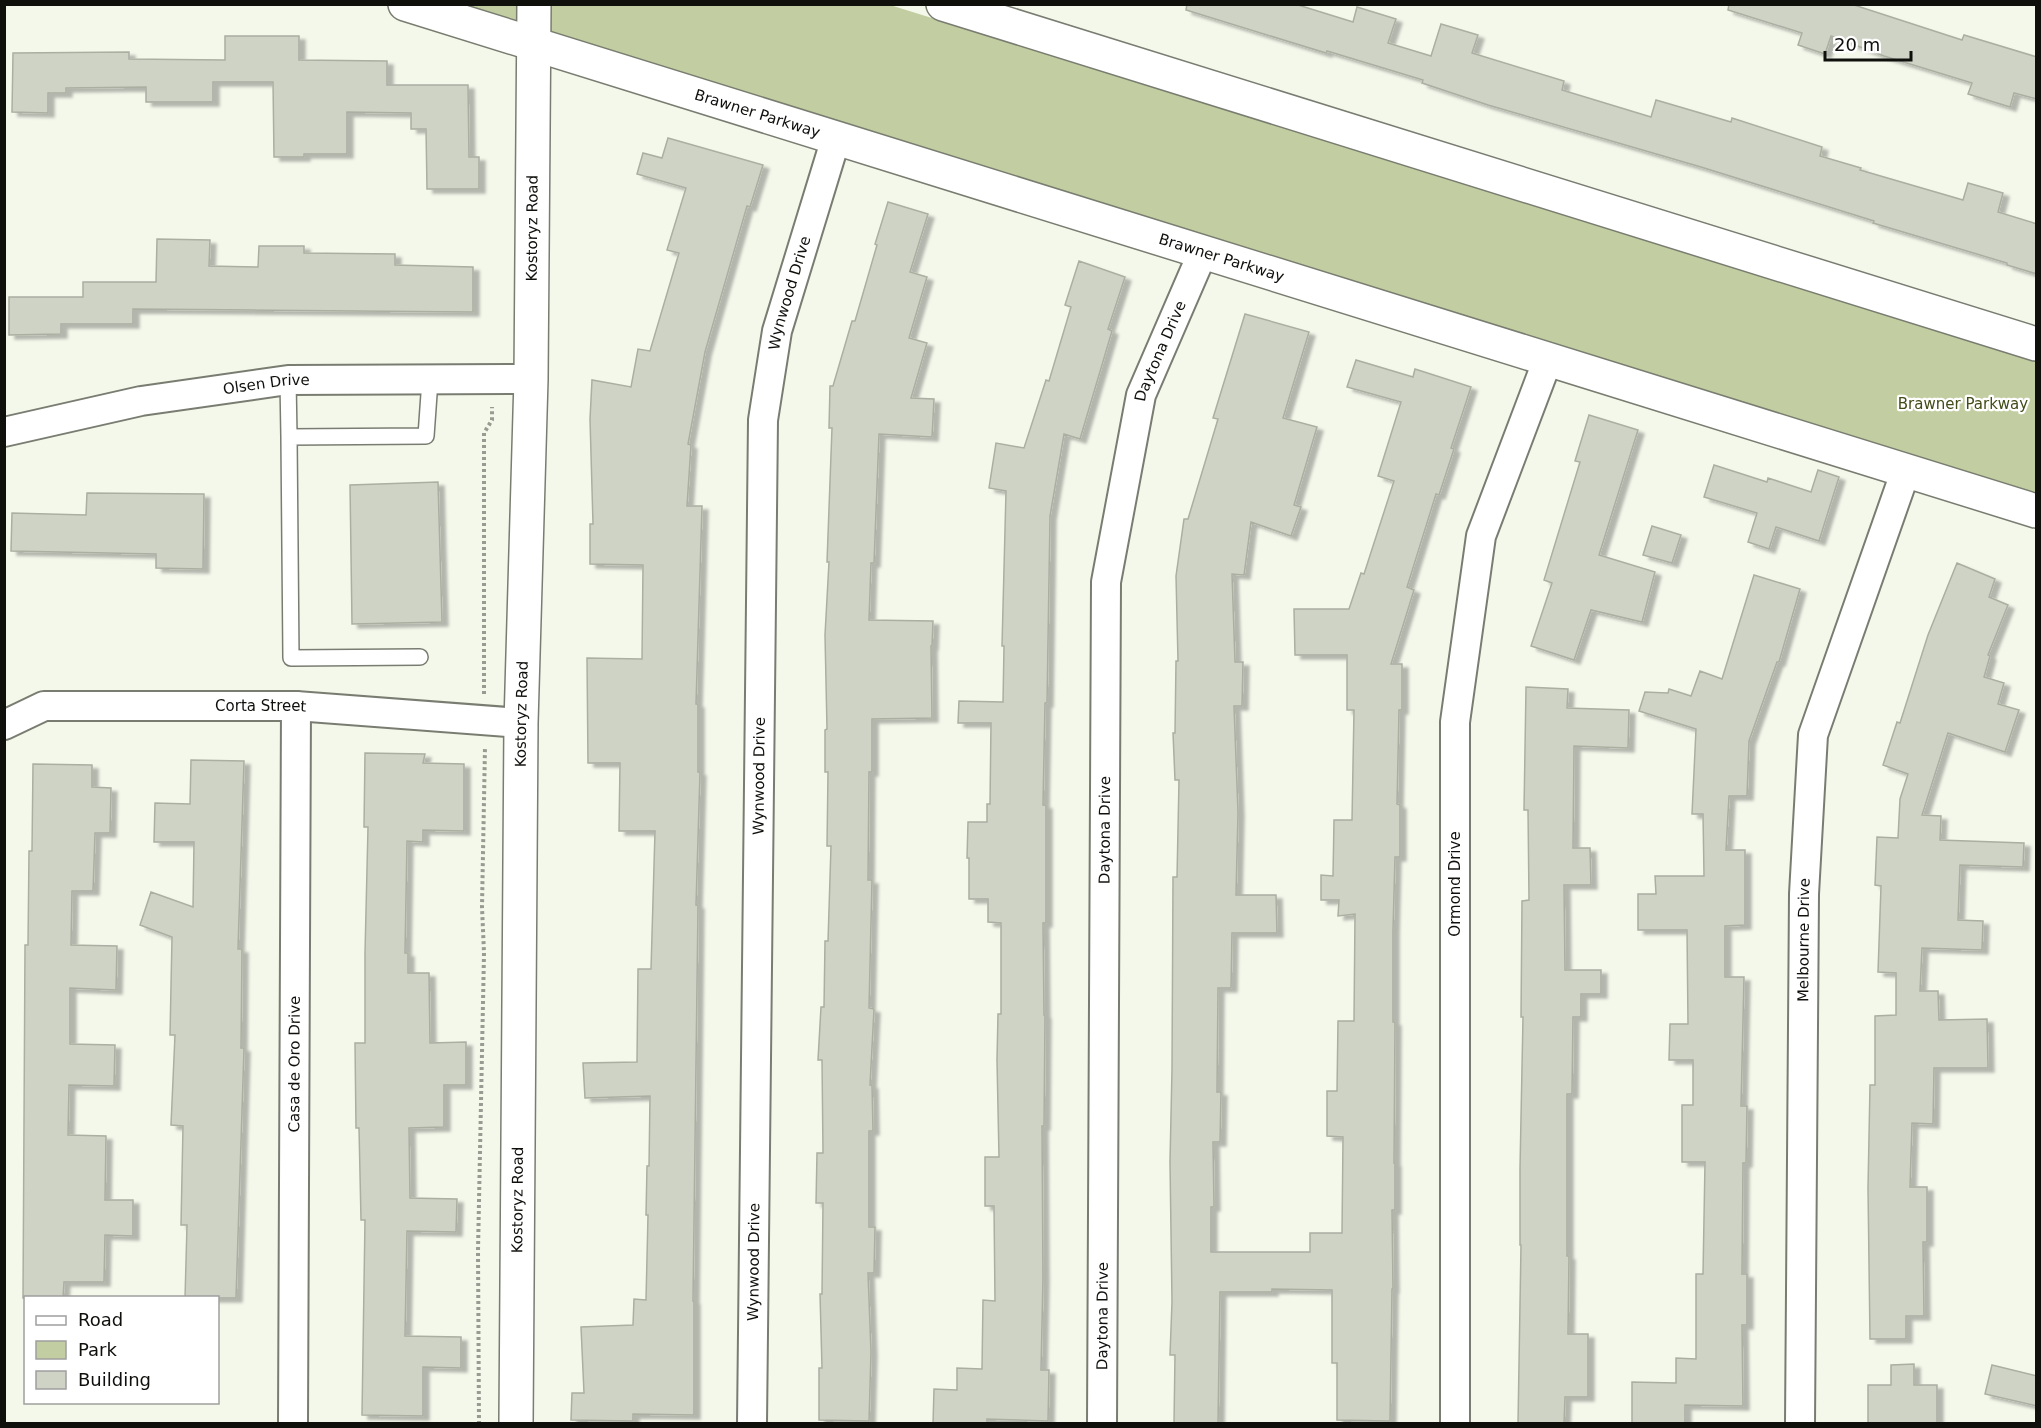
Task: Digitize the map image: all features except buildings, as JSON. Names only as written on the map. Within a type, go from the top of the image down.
[{"type":"street","name":"Brawner Parkway","points":[[405,4],[2037,511]]},
{"type":"street","name":"Kostoryz Road","points":[[516,1424],[521,723],[531,379],[534,4]]},
{"type":"street","points":[[943,4],[2037,344]]},
{"type":"street","name":"Wynwood Drive","points":[[752,1424],[762,420],[777,331],[836,138]]},
{"type":"street","name":"Daytona Drive","points":[[1102,1424],[1106,582],[1142,396],[1203,252]]},
{"type":"street","name":"Ormond Drive","points":[[1455,1424],[1455,722],[1481,536],[1548,359]]},
{"type":"street","name":"Olsen Drive","points":[[4,432],[141,401],[288,380],[531,379]]},
{"type":"street","name":"Melbourne Drive","points":[[1800,1424],[1804,894],[1813,735],[1906,470]]},
{"type":"street","name":"Corta Street","points":[[4,725],[44,706],[296,706],[521,723]]},
{"type":"street","name":"Casa de Oro Drive","points":[[293,1424],[296,706]]},
{"type":"lane","points":[[288,380],[291,657],[420,657]]},
{"type":"lane","points":[[289,436],[426,436],[430,380]]},
{"type":"path","points":[[478,1424],[478,1251],[484,953],[482,907],[485,720],[484,433],[492,420],[490,380]]},
{"type":"green space","name":"Brawner Parkway","points":[[459,5],[890,5],[2036,360],[2036,493]]}]
